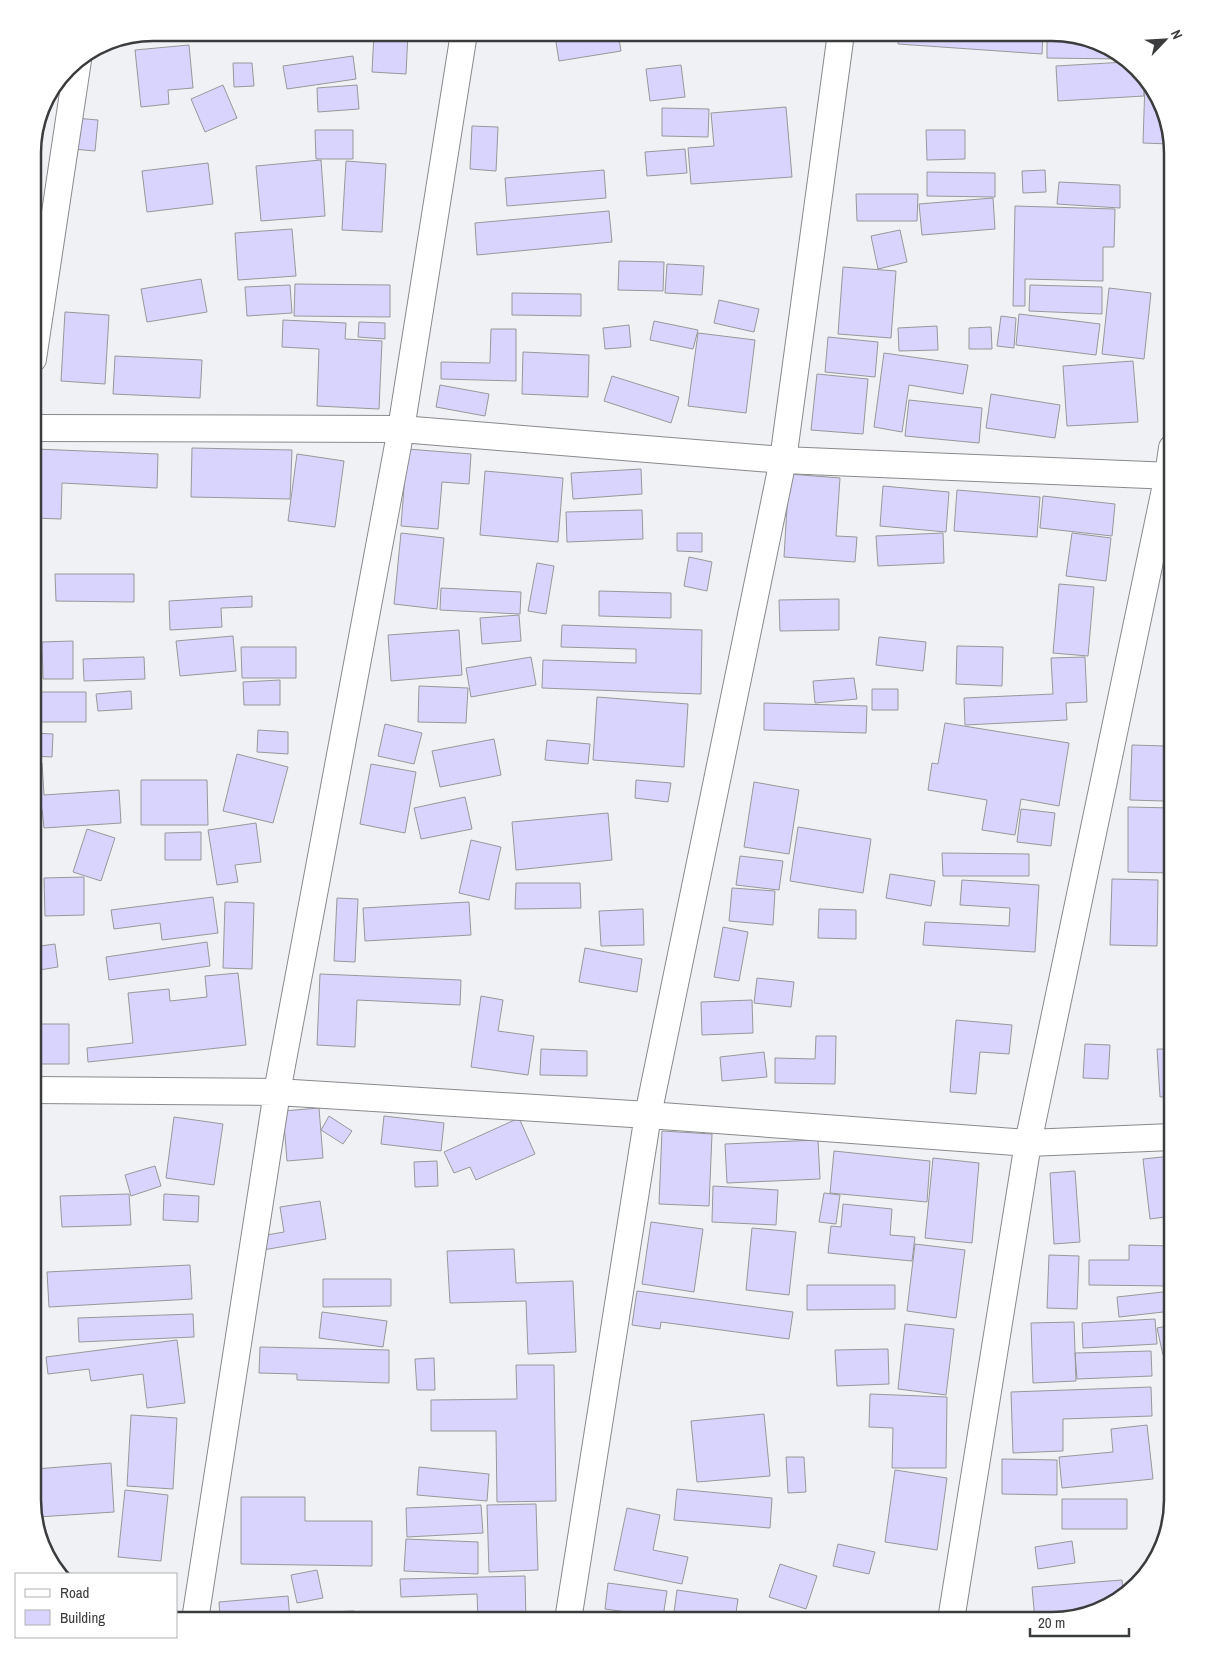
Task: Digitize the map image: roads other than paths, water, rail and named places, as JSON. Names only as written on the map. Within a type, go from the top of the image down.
[{"type":"street","points":[[196,1612],[277,1092],[401,429],[463,41]]},
{"type":"street","points":[[569,1612],[648,1115],[783,460],[840,41]]},
{"type":"street","points":[[41,306],[76,72]]},
{"type":"street","points":[[41,428],[401,429],[783,460],[1164,476]]},
{"type":"street","points":[[952,1612],[1028,1143],[1164,504]]},
{"type":"street","points":[[41,1090],[277,1092],[648,1115],[1028,1143],[1164,1137]]}]
